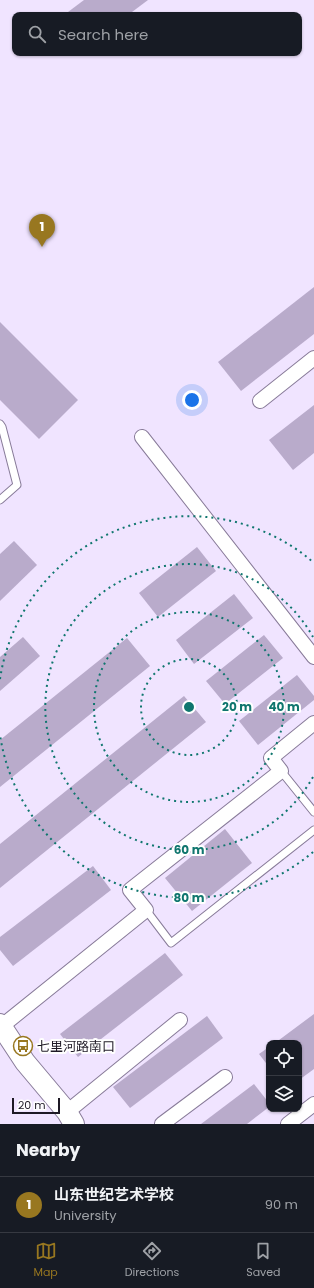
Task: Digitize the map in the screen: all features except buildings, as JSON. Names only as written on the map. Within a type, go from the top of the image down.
[{"type":"main road","points":[[1,1025],[25,1062],[71,1118]]},
{"type":"street","points":[[260,401],[314,358]]},
{"type":"street","points":[[142,437],[314,657]]},
{"type":"street","points":[[1,1025],[146,910],[130,890],[281,771],[271,758],[314,723]]},
{"type":"street","points":[[71,1118],[180,1020]]},
{"type":"street","points":[[162,1124],[225,1077]]},
{"type":"street","points":[[288,1124],[314,1104]]},
{"type":"lane","points":[[0,424],[17,485],[0,500]]},
{"type":"lane","points":[[281,771],[314,812]]},
{"type":"lane","points":[[146,910],[171,943],[314,830]]},
{"type":"place","name":"山东世纪艺术学校","points":[[42,247]]},
{"type":"place","name":"七里河路南口","points":[[23,1046]]}]
